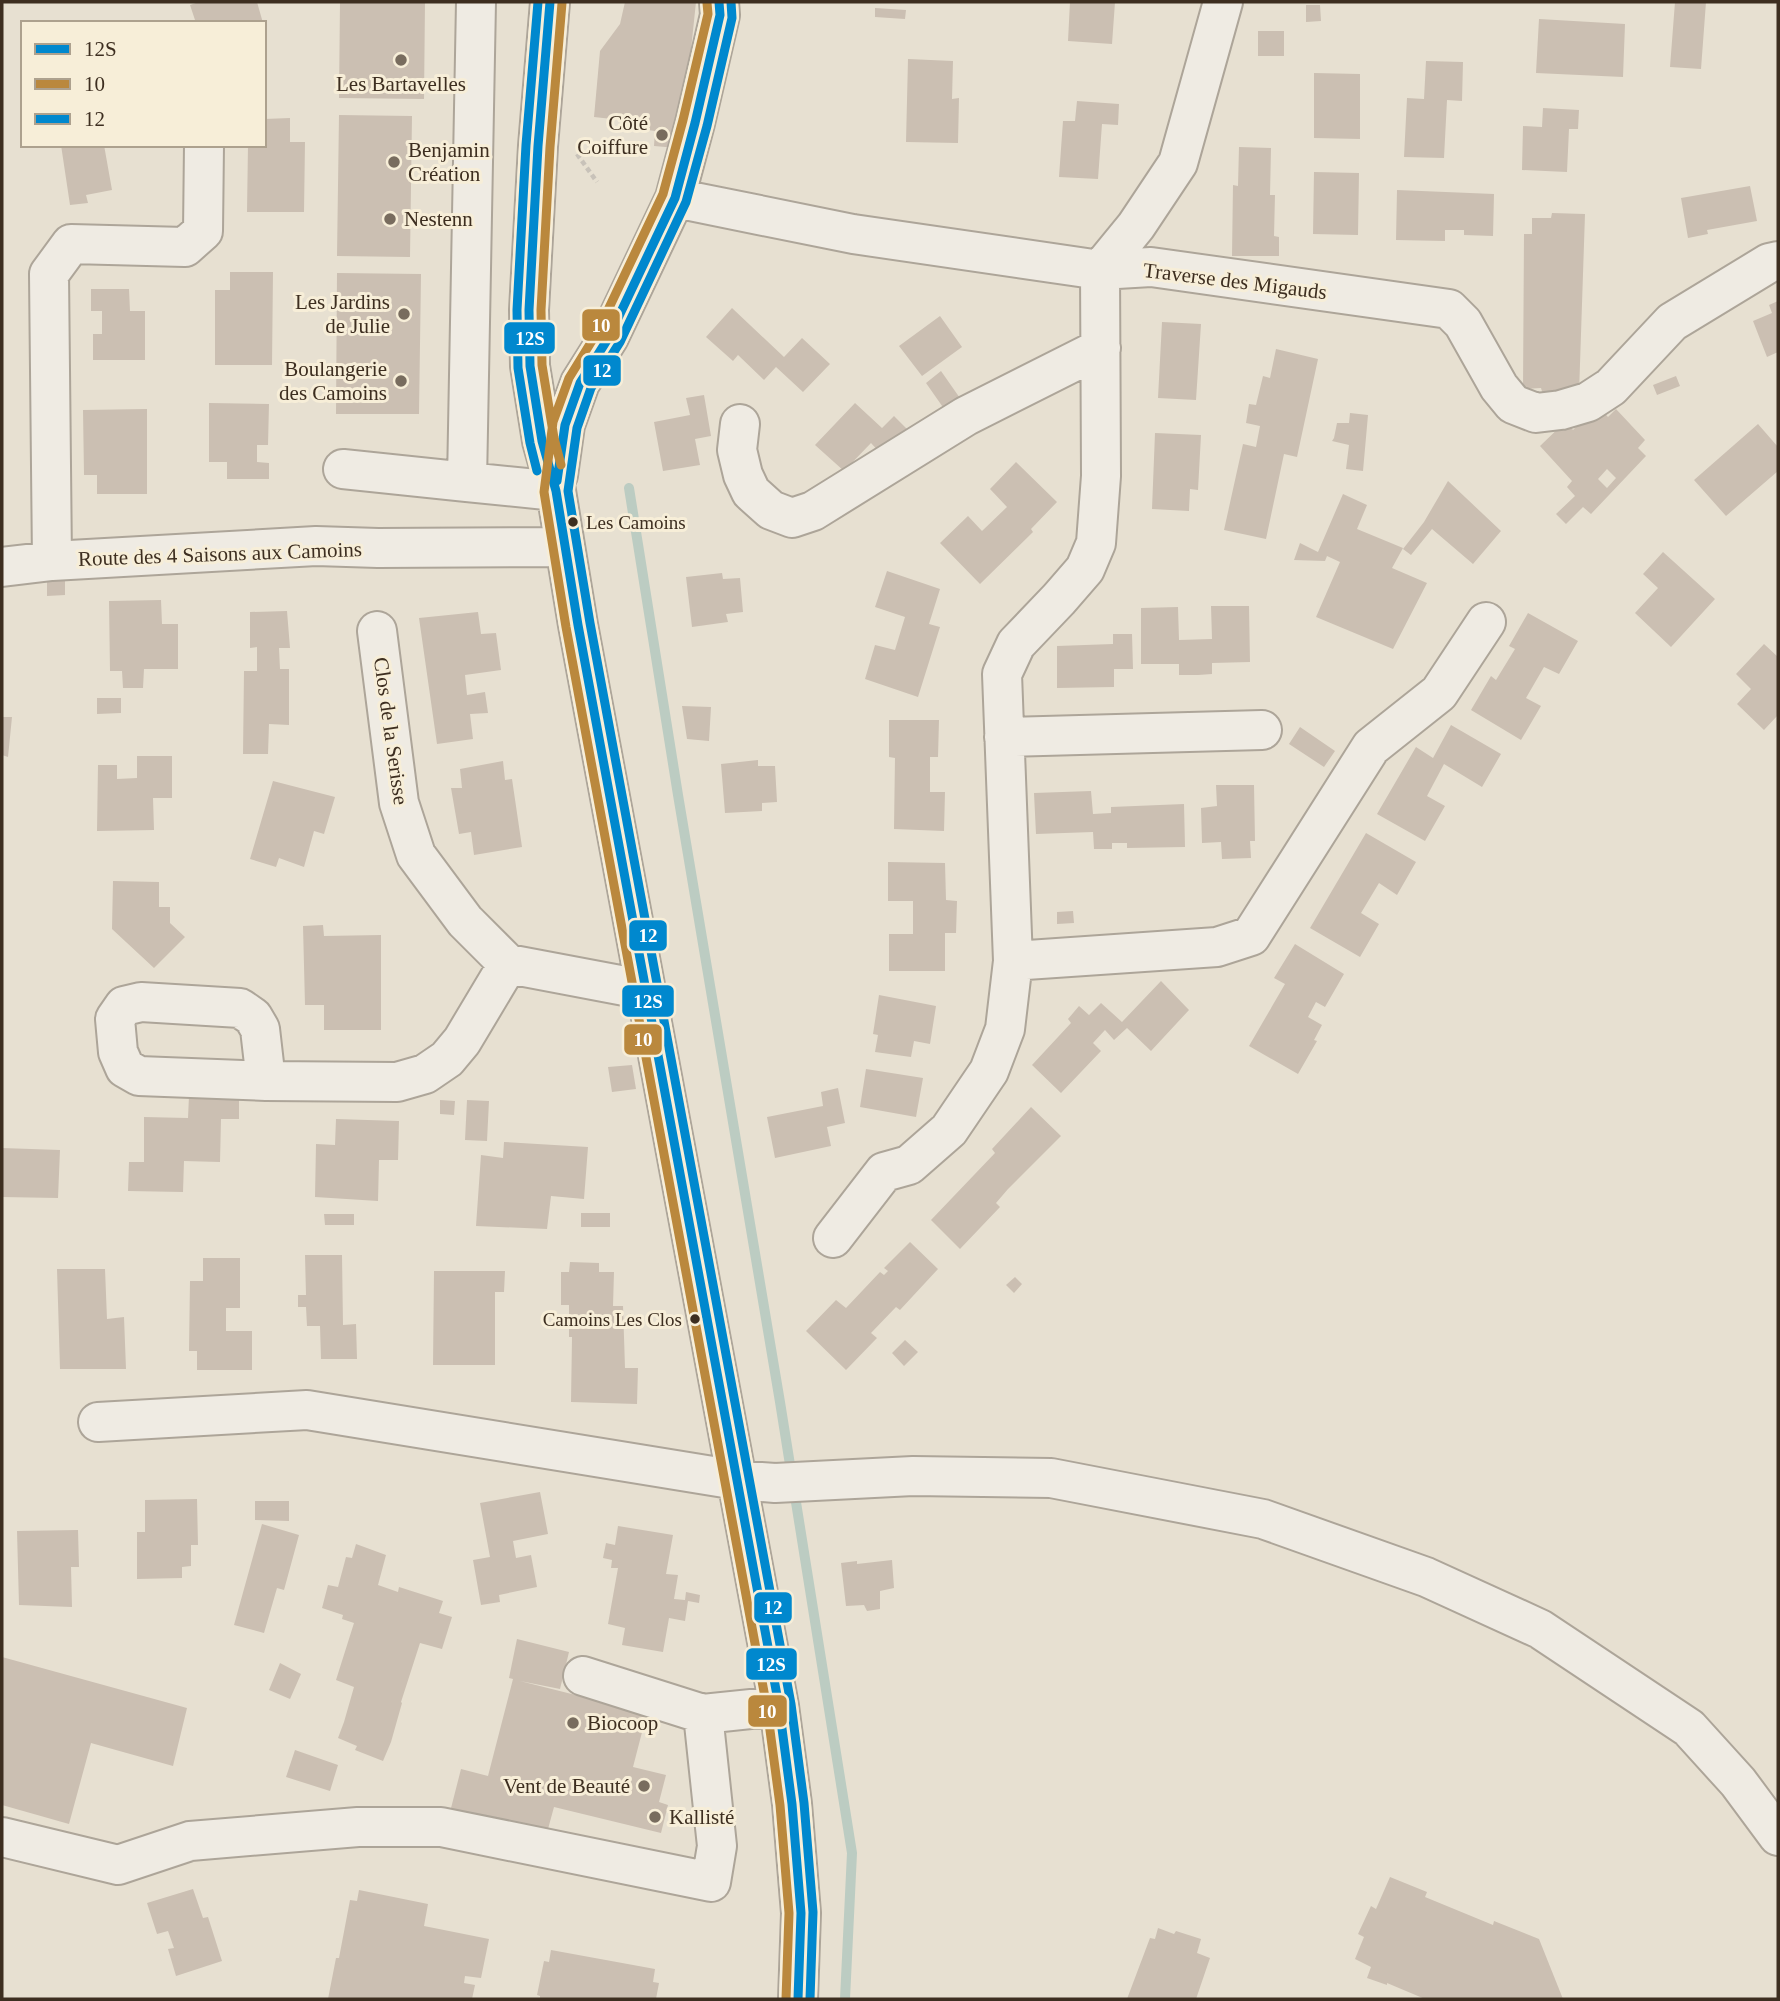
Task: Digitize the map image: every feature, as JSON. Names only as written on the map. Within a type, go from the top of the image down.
[{"type":"street","points":[[467,482],[475,2]]},
{"type":"street","points":[[550,2],[529,296],[530,366],[542,441],[556,491],[779,1706],[792,1804],[801,1913],[798,1999]]},
{"type":"street","points":[[556,491],[565,425],[580,383],[609,337],[675,198],[720,15],[719,2]]},
{"type":"street","points":[[832,1238],[884,1172],[909,1165],[949,1130],[989,1071],[1005,1029],[1013,961],[1002,674],[1016,644],[1085,569],[1096,543],[1101,476],[1100,270],[1136,226],[1178,163],[1223,2]]},
{"type":"street","points":[[52,562],[49,274],[71,244],[185,247],[203,231],[204,147]]},
{"type":"street","name":"Traverse des Migauds","points":[[675,198],[853,234],[1100,270],[1151,267],[1449,309],[1463,323],[1499,387],[1513,404],[1536,413],[1561,410],[1588,402],[1611,387],[1672,322],[1769,263],[1778,261]]},
{"type":"street","points":[[740,424],[737,450],[743,475],[751,492],[771,510],[792,518],[813,511],[966,416],[1101,348]]},
{"type":"street","points":[[530,366],[538,379],[553,387],[568,387],[580,383]]},
{"type":"street","points":[[343,469],[556,491]]},
{"type":"street","name":"Route des 4 Saisons aux Camoins","points":[[2,567],[316,546],[565,547]]},
{"type":"street","points":[[1013,961],[1217,947],[1251,936],[1371,747],[1439,693],[1486,622]]},
{"type":"street","name":"Clos de la Serisse","points":[[377,631],[399,803],[416,855],[465,921],[508,964]]},
{"type":"street","points":[[1004,737],[1262,730]]},
{"type":"street","points":[[266,1081],[397,1082],[425,1074],[447,1059],[462,1041],[508,964],[646,990]]},
{"type":"street","points":[[98,1422],[307,1410],[737,1480],[775,1483],[913,1476],[1051,1478],[1263,1519],[1426,1577],[1540,1629],[1689,1728],[1738,1782],[1778,1836]]},
{"type":"street","points":[[583,1676],[703,1714],[779,1706]]},
{"type":"street","points":[[2,1837],[118,1865],[190,1841],[358,1827],[441,1828],[711,1882],[717,1846],[703,1714]]},
{"type":"path","points":[[576,152],[597,182]]},
{"type":"building","points":[[199,2],[257,2],[262,21],[195,21],[190,5]]},
{"type":"building","points":[[340,2],[425,2],[424,99],[339,98]]},
{"type":"building","points":[[625,2],[696,2],[682,135],[677,148],[654,146],[655,131],[648,130],[648,123],[594,117],[600,51],[620,24]]},
{"type":"building","points":[[1070,2],[1115,2],[1112,44],[1068,41]]},
{"type":"building","points":[[1675,2],[1706,2],[1701,69],[1670,67]]},
{"type":"building","points":[[1306,5],[1320,5],[1321,21],[1306,22]]},
{"type":"building","points":[[875,8],[906,10],[905,19],[875,17]]},
{"type":"building","points":[[1539,19],[1625,24],[1623,77],[1536,73]]},
{"type":"building","points":[[1258,31],[1284,31],[1284,56],[1258,56]]},
{"type":"building","points":[[908,59],[953,61],[952,99],[959,98],[958,143],[906,142]]},
{"type":"building","points":[[1426,61],[1463,62],[1462,101],[1447,100],[1444,158],[1404,157],[1407,98],[1424,99]]},
{"type":"building","points":[[1314,73],[1360,74],[1360,139],[1314,138]]},
{"type":"building","points":[[1077,101],[1119,104],[1118,125],[1102,124],[1098,179],[1059,177],[1063,121],[1075,121]]},
{"type":"building","points":[[1543,108],[1579,110],[1578,129],[1569,129],[1567,172],[1522,170],[1523,126],[1542,127]]},
{"type":"building","points":[[339,115],[412,116],[410,257],[337,256]]},
{"type":"building","points":[[290,118],[290,142],[305,142],[304,212],[247,212],[248,147],[266,147],[266,119]]},
{"type":"building","points":[[61,147],[104,147],[112,190],[86,195],[88,203],[70,205]]},
{"type":"building","points":[[1239,147],[1271,148],[1270,195],[1275,195],[1274,236],[1279,237],[1279,256],[1232,256],[1233,185],[1238,186]]},
{"type":"building","points":[[1314,172],[1359,173],[1358,235],[1313,234]]},
{"type":"building","points":[[1750,186],[1757,221],[1707,230],[1708,234],[1688,238],[1681,198]]},
{"type":"building","points":[[1397,190],[1494,194],[1493,236],[1464,235],[1464,230],[1445,230],[1445,241],[1396,240]]},
{"type":"building","points":[[1552,213],[1585,214],[1579,394],[1543,395],[1541,388],[1523,389],[1524,234],[1532,234],[1532,218],[1551,218]]},
{"type":"building","points":[[230,272],[273,272],[272,365],[215,365],[215,290],[230,290]]},
{"type":"building","points":[[337,273],[421,274],[419,414],[336,414]]},
{"type":"building","points":[[91,289],[129,289],[130,311],[145,311],[145,360],[93,360],[93,334],[102,334],[102,311],[91,311]]},
{"type":"building","points":[[1778,301],[1778,352],[1767,357],[1753,321],[1772,313],[1769,305]]},
{"type":"building","points":[[732,308],[784,357],[802,338],[830,364],[803,392],[776,367],[764,380],[738,355],[733,361],[706,337]]},
{"type":"building","points":[[940,316],[962,347],[922,376],[899,346]]},
{"type":"building","points":[[1162,322],[1201,324],[1196,400],[1158,398]]},
{"type":"building","points":[[1276,349],[1318,359],[1297,457],[1284,454],[1266,539],[1224,530],[1243,444],[1256,447],[1260,426],[1246,423],[1249,404],[1256,405],[1263,376],[1270,378]]},
{"type":"building","points":[[941,371],[962,401],[947,413],[926,383]]},
{"type":"building","points":[[1676,376],[1680,386],[1657,395],[1653,385]]},
{"type":"building","points":[[704,395],[711,436],[695,439],[700,465],[663,471],[654,422],[690,415],[686,398]]},
{"type":"building","points":[[209,403],[269,404],[268,445],[257,445],[257,462],[269,463],[269,479],[227,479],[227,462],[209,462]]},
{"type":"building","points":[[855,403],[882,428],[894,416],[907,429],[882,455],[871,443],[844,471],[815,445]]},
{"type":"building","points":[[1597,405],[1608,417],[1616,409],[1645,440],[1638,448],[1646,456],[1591,514],[1583,507],[1566,524],[1556,514],[1575,496],[1567,487],[1572,481],[1540,446],[1566,421],[1573,430]],"holes":[[[1607,469],[1616,478],[1607,488],[1598,479]]]},
{"type":"building","points":[[147,409],[147,494],[97,494],[97,475],[84,475],[83,410]]},
{"type":"building","points":[[1350,413],[1368,415],[1363,471],[1346,469],[1349,445],[1332,441],[1337,423],[1349,423]]},
{"type":"building","points":[[1758,424],[1778,447],[1778,471],[1726,516],[1694,480]]},
{"type":"building","points":[[1155,433],[1201,435],[1198,490],[1190,489],[1189,511],[1152,509]]},
{"type":"building","points":[[1016,462],[1057,502],[1031,529],[1033,532],[980,584],[940,543],[968,516],[982,531],[1007,507],[990,489]]},
{"type":"building","points":[[1448,481],[1501,531],[1473,564],[1432,529],[1411,555],[1403,549],[1424,522]]},
{"type":"building","points":[[1343,494],[1367,505],[1357,529],[1403,548],[1392,568],[1427,583],[1393,649],[1316,617],[1340,562],[1327,556],[1325,561],[1294,560],[1300,543],[1318,552]]},
{"type":"building","points":[[1663,552],[1715,599],[1671,647],[1635,613],[1658,588],[1643,574]]},
{"type":"building","points":[[887,571],[940,589],[929,624],[940,627],[918,697],[865,679],[875,645],[895,650],[905,617],[875,607]]},
{"type":"building","points":[[722,573],[723,579],[740,578],[743,612],[726,614],[728,622],[692,627],[686,577]]},
{"type":"building","points":[[65,579],[65,595],[47,596],[47,580]]},
{"type":"building","points":[[161,600],[162,624],[178,624],[178,669],[144,669],[143,688],[123,688],[122,671],[110,671],[109,601]]},
{"type":"building","points":[[1211,606],[1249,606],[1250,662],[1212,663],[1212,674],[1198,675],[1179,675],[1179,664],[1141,664],[1141,608],[1178,607],[1179,640],[1212,639]]},
{"type":"building","points":[[287,611],[290,648],[279,648],[280,669],[289,669],[289,725],[269,724],[268,754],[243,754],[244,671],[257,671],[257,647],[250,648],[250,612]]},
{"type":"building","points":[[478,612],[481,634],[496,633],[501,670],[465,675],[467,695],[485,692],[488,713],[470,714],[473,739],[437,744],[419,618]]},
{"type":"building","points":[[1528,613],[1578,641],[1559,674],[1544,667],[1526,698],[1541,706],[1521,740],[1471,710],[1491,676],[1496,680],[1515,649],[1509,646]]},
{"type":"building","points":[[1113,634],[1132,634],[1133,669],[1114,669],[1114,687],[1057,688],[1057,646],[1113,644]]},
{"type":"building","points":[[1764,644],[1778,657],[1778,715],[1764,730],[1737,704],[1751,689],[1736,674]]},
{"type":"building","points":[[97,698],[121,698],[121,713],[97,714]]},
{"type":"building","points":[[682,706],[711,707],[709,741],[687,739]]},
{"type":"building","points":[[2,717],[12,717],[8,757],[2,755]]},
{"type":"building","points":[[889,720],[939,720],[938,757],[930,757],[930,792],[945,792],[944,831],[894,829],[895,758],[889,757]]},
{"type":"building","points":[[1451,725],[1501,754],[1482,787],[1444,764],[1427,796],[1445,806],[1425,841],[1377,814],[1416,747],[1433,758]]},
{"type":"building","points":[[1300,727],[1335,751],[1324,767],[1289,744]]},
{"type":"building","points":[[137,756],[172,756],[172,798],[153,798],[154,830],[97,831],[98,765],[117,765],[117,779],[137,778]]},
{"type":"building","points":[[758,760],[758,766],[775,766],[777,802],[762,803],[762,811],[725,813],[721,764]]},
{"type":"building","points":[[503,761],[505,780],[512,779],[522,847],[474,855],[471,832],[459,834],[451,788],[462,788],[460,769]]},
{"type":"building","points":[[273,781],[335,797],[324,834],[314,831],[304,867],[279,858],[276,867],[250,859]]},
{"type":"building","points":[[1216,785],[1254,785],[1255,841],[1250,841],[1251,858],[1222,859],[1221,842],[1202,843],[1201,808],[1217,806]]},
{"type":"building","points":[[1091,791],[1093,814],[1111,813],[1111,807],[1184,804],[1185,847],[1127,848],[1127,843],[1112,843],[1112,849],[1094,849],[1093,832],[1036,834],[1034,793]]},
{"type":"building","points":[[1366,833],[1416,862],[1397,895],[1379,883],[1361,913],[1379,924],[1360,957],[1310,928]]},
{"type":"building","points":[[888,862],[945,863],[946,900],[957,901],[956,933],[945,933],[945,971],[889,971],[889,934],[913,934],[913,901],[888,901]]},
{"type":"building","points":[[113,881],[159,882],[159,907],[170,907],[170,923],[185,937],[154,968],[112,929]]},
{"type":"building","points":[[1073,911],[1074,923],[1057,924],[1057,912]]},
{"type":"building","points":[[323,925],[324,936],[381,935],[381,1030],[324,1030],[324,1005],[305,1005],[303,926]]},
{"type":"building","points":[[1295,944],[1344,974],[1325,1007],[1316,1002],[1308,1017],[1322,1025],[1314,1040],[1317,1041],[1298,1074],[1249,1046],[1285,984],[1274,978]]},
{"type":"building","points":[[1161,981],[1189,1010],[1151,1051],[1127,1028],[1114,1040],[1105,1030],[1093,1043],[1101,1051],[1061,1093],[1032,1065],[1071,1023],[1068,1019],[1079,1006],[1089,1015],[1101,1003],[1122,1022]]},
{"type":"building","points":[[879,995],[936,1006],[930,1044],[914,1041],[911,1057],[875,1052],[878,1035],[873,1034]]},
{"type":"building","points":[[632,1065],[636,1089],[612,1092],[608,1067]]},
{"type":"building","points":[[866,1069],[923,1078],[916,1117],[860,1107]]},
{"type":"building","points":[[838,1088],[845,1123],[827,1127],[831,1146],[775,1158],[767,1117],[823,1106],[821,1092]]},
{"type":"building","points":[[189,1096],[239,1097],[239,1119],[221,1119],[220,1162],[184,1161],[183,1192],[128,1191],[129,1162],[144,1162],[144,1117],[188,1118]]},
{"type":"building","points":[[440,1100],[455,1101],[454,1115],[440,1114]]},
{"type":"building","points":[[467,1100],[489,1101],[487,1141],[465,1140]]},
{"type":"building","points":[[1031,1107],[1061,1136],[1008,1189],[996,1203],[1000,1207],[960,1249],[931,1220],[995,1153],[992,1149]]},
{"type":"building","points":[[336,1119],[399,1121],[398,1160],[379,1160],[378,1201],[315,1197],[316,1144],[335,1145]]},
{"type":"building","points":[[504,1142],[588,1147],[584,1199],[551,1196],[547,1229],[476,1226],[481,1155],[503,1158]]},
{"type":"building","points":[[2,1148],[60,1150],[58,1198],[2,1197]]},
{"type":"building","points":[[581,1213],[610,1213],[610,1227],[581,1227]]},
{"type":"building","points":[[324,1214],[354,1214],[354,1225],[325,1225]]},
{"type":"building","points":[[910,1242],[938,1269],[900,1310],[896,1307],[871,1333],[877,1338],[846,1370],[806,1331],[836,1300],[846,1308],[880,1272],[884,1275],[888,1271],[884,1268]]},
{"type":"building","points":[[305,1255],[342,1255],[343,1325],[356,1324],[357,1359],[321,1359],[320,1326],[307,1326],[306,1307],[298,1307],[298,1295],[306,1295]]},
{"type":"building","points":[[203,1258],[240,1258],[240,1308],[226,1308],[226,1331],[252,1331],[252,1370],[197,1370],[197,1351],[189,1351],[190,1281],[203,1281]]},
{"type":"building","points":[[570,1262],[599,1263],[599,1272],[614,1272],[613,1306],[623,1306],[625,1368],[638,1368],[637,1404],[571,1402],[572,1337],[569,1337],[569,1305],[561,1305],[561,1272],[569,1272]]},
{"type":"building","points":[[57,1269],[105,1269],[107,1319],[124,1317],[126,1369],[60,1369]]},
{"type":"building","points":[[434,1271],[505,1271],[504,1292],[495,1292],[495,1365],[433,1365]]},
{"type":"building","points":[[1015,1277],[1022,1284],[1014,1293],[1006,1285]]},
{"type":"building","points":[[905,1340],[918,1352],[904,1366],[892,1353]]},
{"type":"building","points":[[540,1492],[548,1534],[513,1541],[516,1558],[531,1555],[537,1587],[499,1595],[500,1602],[481,1605],[473,1560],[490,1557],[480,1503]]},
{"type":"building","points":[[197,1499],[198,1545],[191,1545],[191,1566],[182,1567],[182,1578],[137,1579],[137,1532],[145,1532],[145,1500]]},
{"type":"building","points":[[255,1501],[289,1501],[289,1521],[255,1520]]},
{"type":"building","points":[[262,1524],[299,1535],[284,1590],[277,1588],[264,1633],[234,1625]]},
{"type":"building","points":[[618,1526],[673,1535],[666,1574],[678,1575],[674,1599],[685,1600],[686,1592],[700,1595],[699,1603],[688,1601],[685,1621],[669,1618],[663,1652],[622,1645],[625,1628],[608,1624],[618,1568],[611,1568],[612,1560],[603,1558],[606,1543],[615,1545]]},
{"type":"building","points":[[78,1530],[79,1567],[71,1567],[72,1607],[19,1605],[17,1531]]},
{"type":"building","points":[[356,1544],[386,1555],[378,1585],[398,1592],[399,1587],[443,1601],[439,1613],[452,1617],[442,1649],[420,1643],[383,1761],[355,1750],[357,1746],[338,1738],[354,1687],[336,1680],[354,1623],[342,1619],[343,1615],[322,1608],[328,1585],[338,1587],[346,1557],[352,1558]]},
{"type":"building","points":[[892,1560],[894,1588],[880,1591],[880,1609],[867,1611],[864,1605],[846,1606],[841,1563]]},
{"type":"building","points":[[517,1639],[569,1652],[560,1689],[520,1681],[647,1713],[633,1767],[666,1775],[659,1802],[668,1805],[661,1833],[554,1807],[545,1840],[449,1816],[461,1769],[488,1776],[513,1679],[509,1678]]},
{"type":"building","points":[[2,1657],[187,1708],[173,1766],[91,1743],[69,1824],[2,1805]]},
{"type":"building","points":[[280,1663],[301,1674],[290,1699],[269,1690]]},
{"type":"building","points":[[295,1750],[338,1765],[330,1791],[286,1777]]},
{"type":"building","points":[[1390,1877],[1427,1892],[1425,1897],[1493,1925],[1494,1921],[1539,1939],[1563,1999],[1425,1999],[1387,1983],[1367,1978],[1371,1967],[1355,1959],[1364,1937],[1358,1934],[1371,1906],[1376,1909]]},
{"type":"building","points":[[193,1889],[203,1918],[208,1917],[222,1961],[176,1976],[168,1949],[174,1948],[168,1931],[157,1934],[147,1903]]},
{"type":"building","points":[[359,1890],[428,1904],[424,1926],[489,1939],[481,1978],[465,1976],[464,1983],[475,1985],[472,1999],[328,1999],[350,1900],[357,1901]]},
{"type":"building","points":[[1158,1928],[1201,1939],[1197,1953],[1210,1958],[1196,1999],[1127,1999],[1150,1938],[1155,1939]]},
{"type":"building","points":[[551,1950],[655,1969],[653,1982],[659,1983],[656,1999],[540,1999],[537,1995],[544,1961],[549,1962]]},
{"type":"waterway","points":[[629,488],[852,1853],[845,1999]]},
{"type":"transit line","name":"12","points":[[537,471],[518,368],[517,310],[526,145],[538,2]]},
{"type":"transit line","name":"12S","points":[[550,2],[538,146],[529,310],[530,366],[542,441],[556,491],[578,625],[779,1706],[792,1804],[801,1913],[798,1999]]},
{"type":"transit line","name":"12S","points":[[557,481],[565,425],[580,383],[609,337],[675,198],[720,15],[719,2]]},
{"type":"transit line","name":"12","points":[[731,2],[732,18],[686,202],[620,342],[591,388],[577,428],[568,491],[590,623],[791,1704],[804,1803],[813,1912],[810,1999]]},
{"type":"transit line","name":"10","points":[[561,465],[542,365],[541,310],[550,147],[562,3]]},
{"type":"transit line","name":"10","points":[[707,3],[708,14],[663,194],[598,331],[569,378],[553,422],[544,492],[566,627],[767,1708],[780,1805],[789,1913],[786,1999]]},
{"type":"place","name":"Les Bartavelles","points":[[401,60]]},
{"type":"place","name":"Côté Coiffure","points":[[662,135]]},
{"type":"place","name":"Benjamin Création","points":[[394,162]]},
{"type":"place","name":"Nestenn","points":[[390,219]]},
{"type":"place","name":"Les Jardins de Julie","points":[[404,314]]},
{"type":"place","name":"Boulangerie des Camoins","points":[[401,381]]},
{"type":"place","name":"Les Camoins","points":[[573,522]]},
{"type":"place","name":"Camoins Les Clos","points":[[695,1319]]},
{"type":"place","name":"Biocoop","points":[[573,1723]]},
{"type":"place","name":"Vent de Beauté","points":[[644,1786]]},
{"type":"place","name":"Kallisté","points":[[655,1817]]}]
